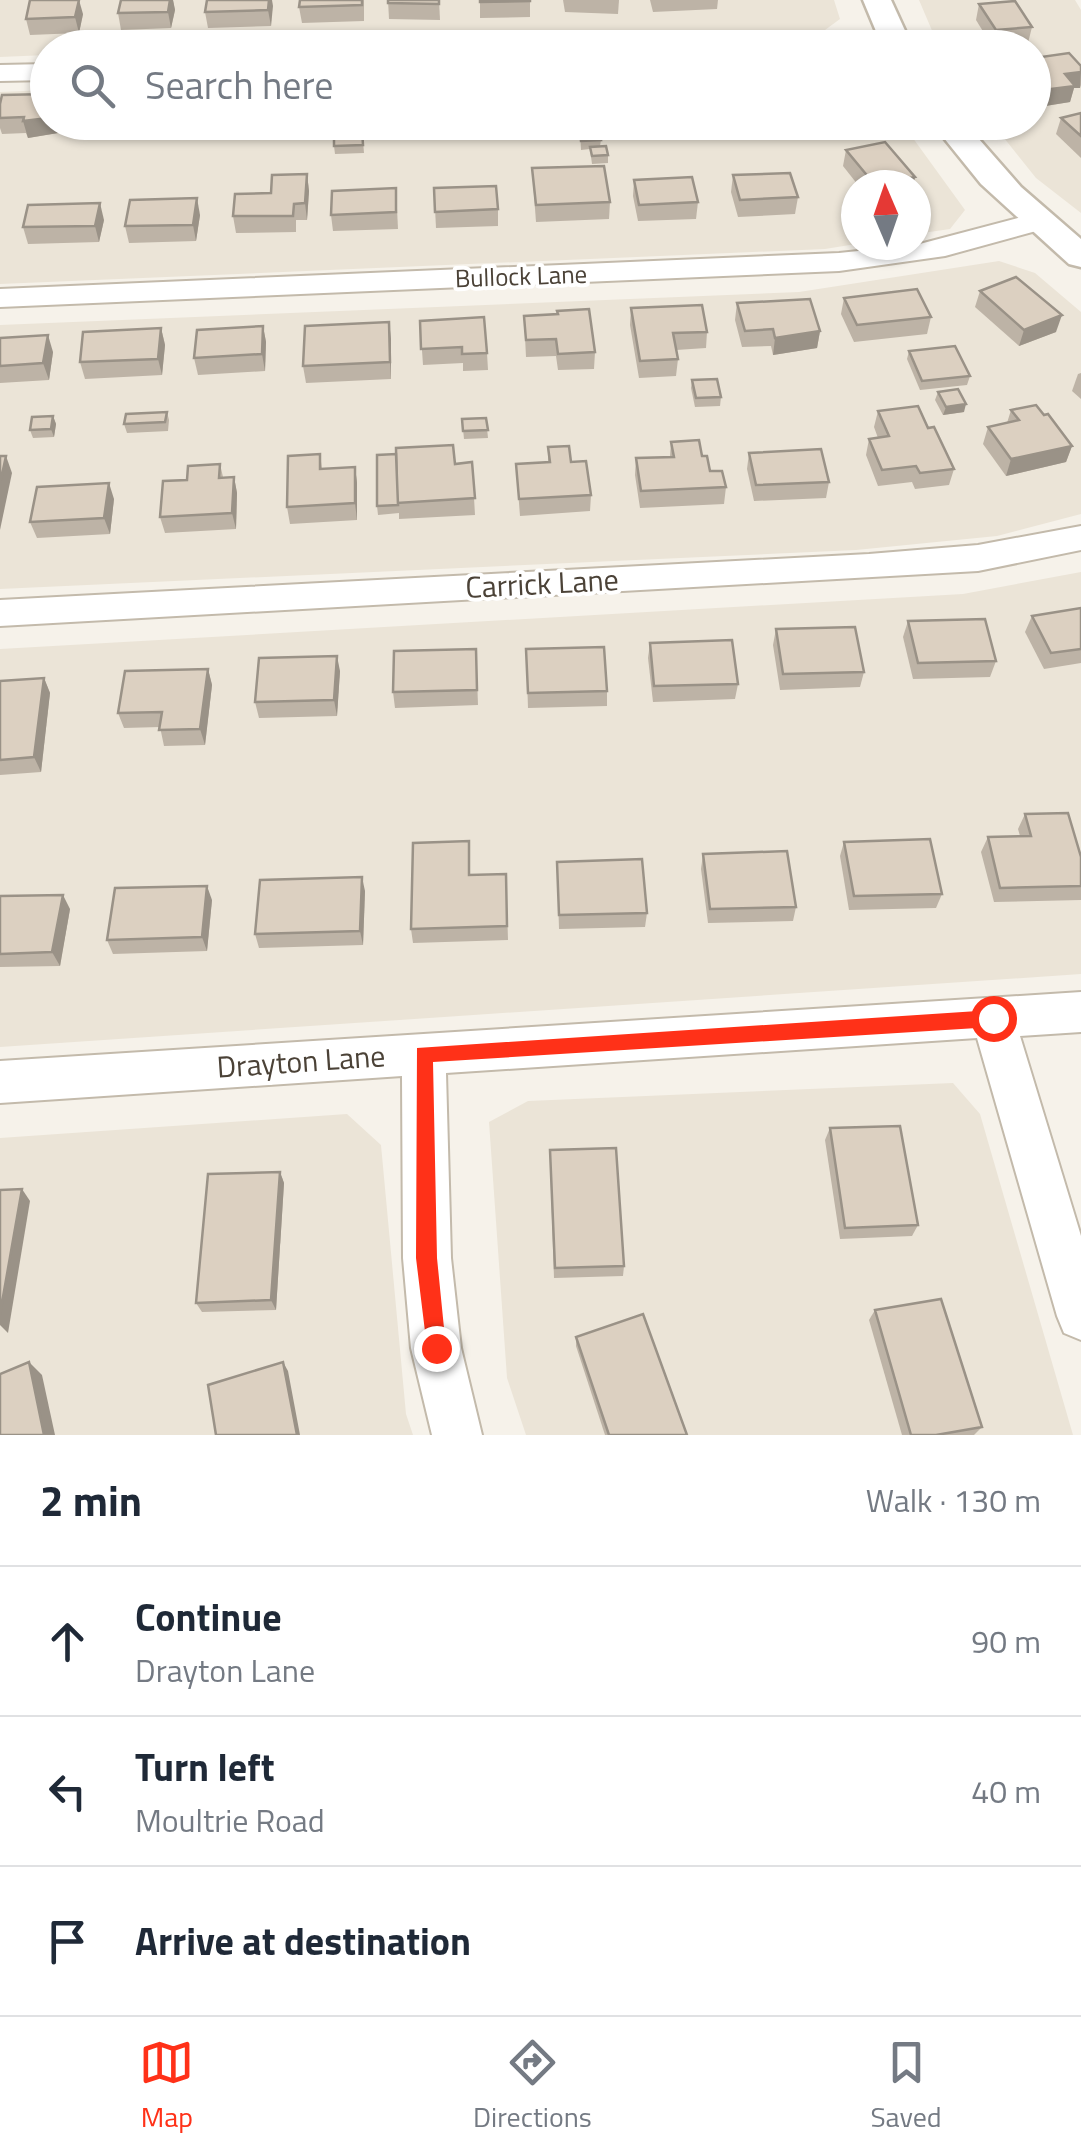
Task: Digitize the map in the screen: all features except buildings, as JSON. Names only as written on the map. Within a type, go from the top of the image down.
[{"type":"street","points":[[877,0],[890,30]]},
{"type":"street","points":[[0,73],[30,72]]},
{"type":"street","points":[[963,140],[1038,222],[1081,256]]},
{"type":"street","name":"Bullock Lane","points":[[0,298],[839,262],[930,250],[1038,222]]},
{"type":"street","name":"Carrick Lane","points":[[0,612],[869,567],[978,558],[1081,538]]},
{"type":"street","name":"Drayton Lane","points":[[0,1082],[1081,1012]]},
{"type":"street","points":[[993,1018],[1081,1316]]},
{"type":"street","points":[[424,1054],[427,1258],[436,1348],[457,1435]]},
{"type":"shaded area","points":[[0,0],[834,0],[840,19],[825,30],[30,30],[30,56],[0,57]]},
{"type":"shaded area","points":[[919,0],[1075,0],[1081,10],[1081,213],[1036,178],[1006,140],[1051,140],[1051,30],[932,30]]},
{"type":"shaded area","points":[[30,91],[30,140],[914,140],[965,210],[950,229],[931,232],[931,170],[841,170],[841,246],[825,249],[0,284],[0,92]]},
{"type":"shaded area","points":[[999,261],[1035,273],[1081,312],[1081,514],[997,536],[856,550],[0,589],[0,325],[799,292]]},
{"type":"shaded area","points":[[1081,572],[1081,974],[0,1047],[0,649],[963,594]]},
{"type":"shaded area","points":[[953,1083],[980,1114],[1073,1435],[526,1435],[507,1378],[489,1122],[528,1101]]},
{"type":"shaded area","points":[[347,1114],[381,1145],[406,1414],[413,1435],[0,1435],[0,1138]]},
{"type":"route","points":[[436,1348],[427,1258],[424,1054],[993,1018]]}]
